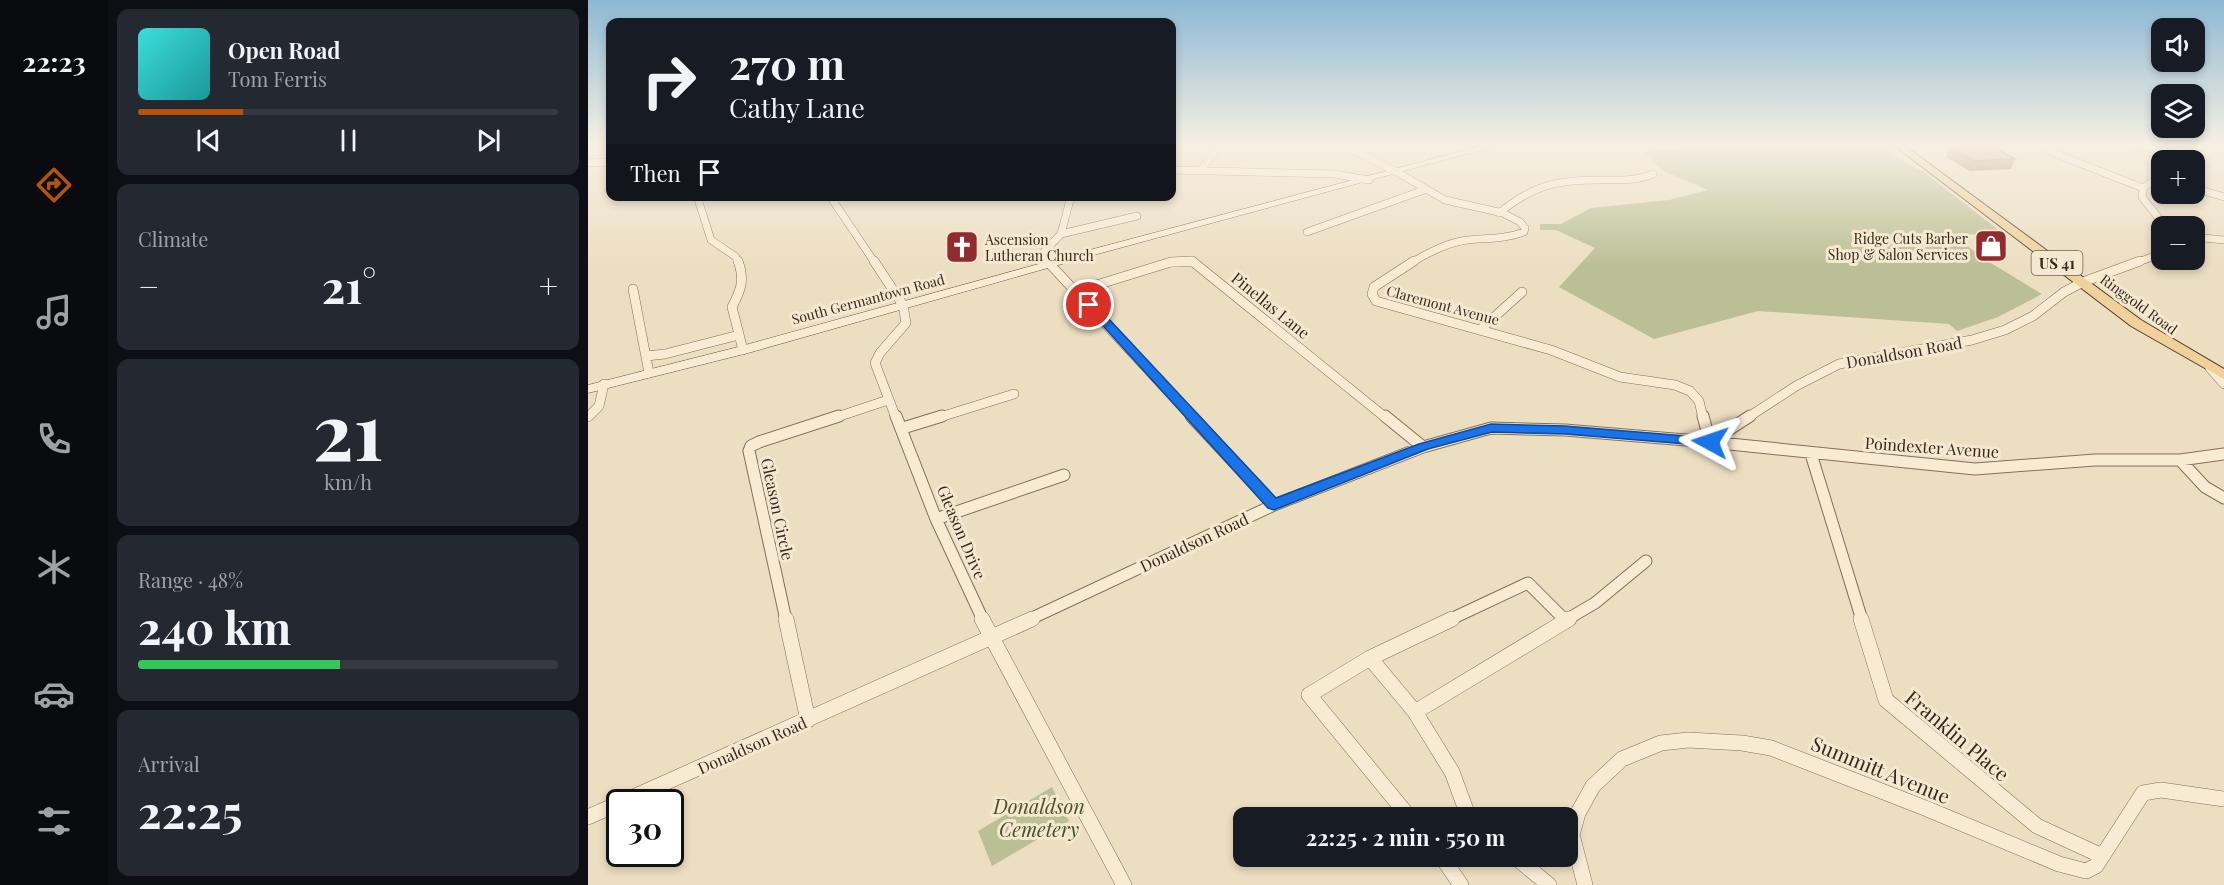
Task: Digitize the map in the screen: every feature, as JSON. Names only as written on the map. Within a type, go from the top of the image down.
[{"type":"main road","name":"South Germantown Road","points":[[588,389],[743,350],[1353,184]]},
{"type":"main road","name":"Ringgold Road","points":[[1951,184],[2136,323],[2224,375]]},
{"type":"street","name":"Claremont Avenue","points":[[1416,184],[1453,203],[1499,213],[1523,224],[1524,232],[1506,237],[1474,238],[1437,250],[1374,287],[1372,294],[1376,301],[1386,306],[1481,329],[1551,350],[1620,377],[1675,385],[1690,390],[1699,401],[1710,442]]},
{"type":"street","points":[[1499,213],[1527,190],[1543,184]]},
{"type":"street","points":[[2133,184],[2142,188],[2149,184]]},
{"type":"street","points":[[2142,188],[2142,197],[2157,216]]},
{"type":"street","points":[[1307,232],[1424,190]]},
{"type":"street","points":[[2205,191],[2224,196]]},
{"type":"street","points":[[699,201],[711,240],[736,257],[742,273],[742,288],[732,307],[743,350]]},
{"type":"street","points":[[833,201],[903,305]]},
{"type":"street","points":[[1070,201],[1061,234],[1041,255],[1274,505]]},
{"type":"street","points":[[1061,234],[1137,216]]},
{"type":"street","points":[[2205,238],[2224,240]]},
{"type":"street","name":"Donaldson Road","points":[[653,789],[991,638],[1274,505],[1424,447],[1491,428],[1565,430],[1710,442],[1796,386],[1839,364],[1972,340],[2005,330],[2033,316],[2064,292],[2084,282],[2151,257]]},
{"type":"street","name":"Pinellas Lane","points":[[1077,291],[1171,262],[1192,261],[1424,447]]},
{"type":"street","points":[[633,290],[649,373]]},
{"type":"street","points":[[1481,329],[1522,292]]},
{"type":"street","name":"Gleason Drive","points":[[903,305],[906,323],[879,353],[875,363],[888,400],[903,428],[936,519],[991,638],[1124,885]]},
{"type":"street","points":[[646,356],[665,354],[739,335]]},
{"type":"street","points":[[2210,368],[2224,384]]},
{"type":"street","points":[[588,417],[599,406],[604,384]]},
{"type":"street","points":[[903,428],[1014,394]]},
{"type":"street","name":"Gleason Circle","points":[[808,720],[749,452],[751,446],[759,442],[888,400]]},
{"type":"street","name":"Poindexter Avenue","points":[[1710,442],[1975,469],[2095,460],[2180,460],[2224,454]]},
{"type":"street","name":"Franklin Place","points":[[1811,454],[1886,700],[2037,826],[2102,856]]},
{"type":"street","points":[[2180,460],[2196,480],[2217,496],[2224,498]]},
{"type":"street","points":[[936,519],[1064,475]]},
{"type":"street","points":[[1415,712],[1595,603],[1646,561]]},
{"type":"street","points":[[1401,807],[1309,695],[1370,658],[1528,583],[1566,621]]},
{"type":"street","points":[[1370,658],[1415,712],[1452,772],[1465,807]]},
{"type":"street","name":"Summitt Avenue","points":[[1585,885],[1572,835],[1578,813],[1593,786],[1622,759],[1661,743],[1688,740],[1742,743],[1771,748],[1925,808],[2059,864],[2090,871],[2143,793],[2161,790],[2224,799]]},
{"type":"street","name":"Donaldson Road","points":[[588,818],[606,810]]},
{"type":"street","points":[[1449,867],[1461,885]]},
{"type":"street","points":[[1527,867],[1549,885]]},
{"type":"green space","points":[[1695,184],[1940,184],[2001,232],[1954,236],[1986,260],[2042,294],[1998,317],[1957,331],[1949,324],[1758,311],[1654,339],[1559,287],[1595,248],[1556,230],[1540,230],[1540,224],[1561,224],[1591,208],[1669,200],[1708,190]]},
{"type":"green space","name":"Donaldson Cemetery","points":[[1052,787],[1069,821],[992,866],[978,831]]},
{"type":"building","points":[[956,233],[972,237],[959,244],[953,242],[950,236]]},
{"type":"place","name":"Ridge Cuts Barber Shop & Salon Services","points":[[1991,246]]},
{"type":"place","name":"Ascension Lutheran Church","points":[[962,247]]},
{"type":"route","points":[[1089,305],[1274,505],[1424,447],[1491,428],[1565,430],[1710,442]]}]
